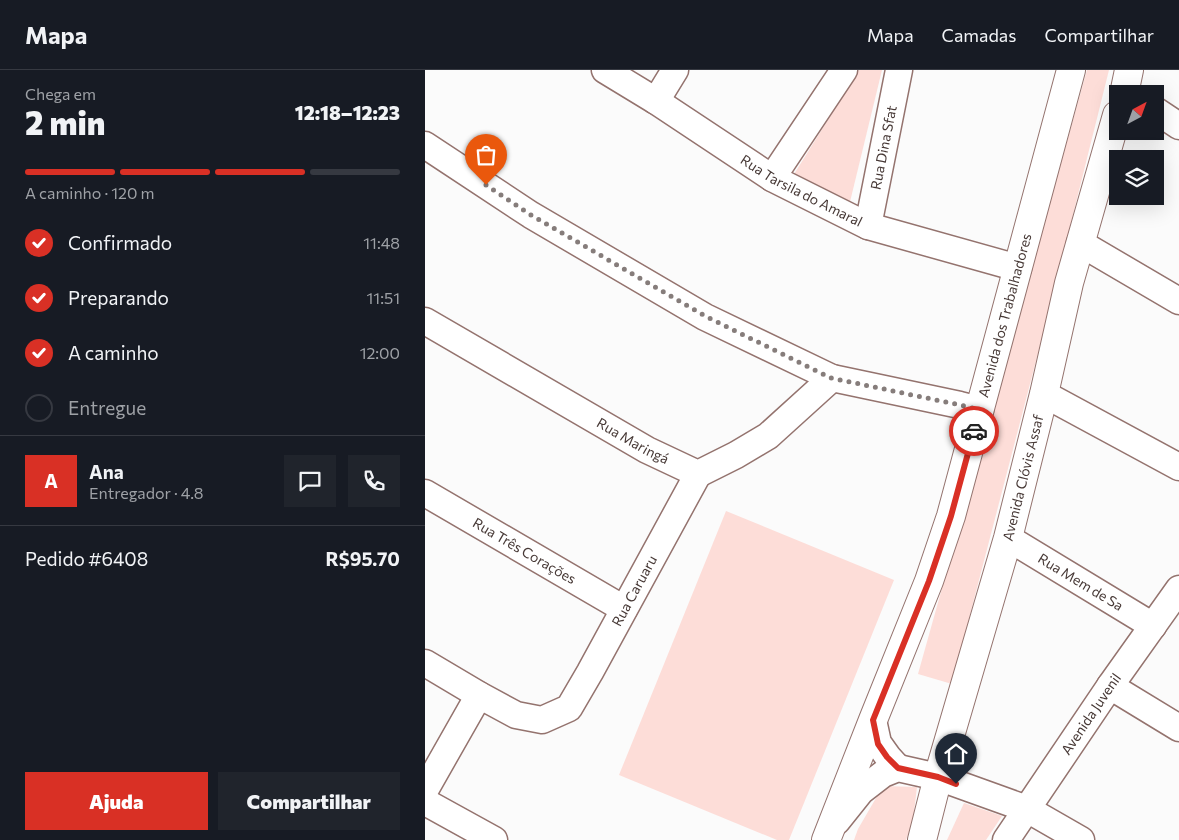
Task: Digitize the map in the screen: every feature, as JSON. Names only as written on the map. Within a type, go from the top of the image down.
[{"type":"street","name":"Rua Tarsila do Amaral","points":[[605,70],[656,101],[772,178],[868,226],[1018,268]]},
{"type":"street","points":[[656,101],[675,70]]},
{"type":"street","points":[[772,178],[844,70]]},
{"type":"street","name":"Rua Dina Sfat","points":[[868,226],[899,70]]},
{"type":"street","name":"Avenida dos Trabalhadores","points":[[829,834],[929,581],[951,516],[1071,70]]},
{"type":"street","points":[[1164,116],[1179,126]]},
{"type":"street","name":"Avenida Clóvis Assaf","points":[[922,840],[938,777],[1008,538],[1044,394],[1069,283],[1111,140]]},
{"type":"street","points":[[425,145],[531,215],[705,316],[831,378],[980,410]]},
{"type":"street","points":[[1080,243],[1179,301]]},
{"type":"street","name":"Rua Maringá","points":[[425,321],[647,450],[698,474]]},
{"type":"street","points":[[698,474],[768,436],[831,378]]},
{"type":"street","points":[[1044,394],[1179,467]]},
{"type":"street","name":"Rua Caruaru","points":[[479,695],[515,714],[542,720],[569,708],[698,474]]},
{"type":"street","name":"Rua Três Corações","points":[[425,494],[624,609]]},
{"type":"street","name":"Rua Mem de Sa","points":[[1008,538],[1153,626]]},
{"type":"street","name":"Avenida Juvenil","points":[[1006,840],[1110,686],[1179,589]]},
{"type":"street","points":[[425,663],[479,695],[425,790]]},
{"type":"street","points":[[1110,686],[1179,728]]},
{"type":"street","points":[[873,720],[878,744],[898,768],[938,777],[1027,809],[1081,840]]},
{"type":"street","points":[[829,834],[861,791],[883,774],[898,768]]},
{"type":"street","points":[[425,802],[494,840]]},
{"type":"shaded area","points":[[859,70],[882,70],[849,206],[791,179]]},
{"type":"shaded area","points":[[1087,70],[1109,70],[1051,303],[952,684],[918,674]]},
{"type":"shaded area","points":[[726,511],[894,580],[789,840],[777,840],[619,775]]},
{"type":"shaded area","points":[[883,786],[917,787],[913,820],[906,840],[854,840],[858,829]]},
{"type":"shaded area","points":[[964,803],[1002,816],[986,840],[947,840]]},
{"type":"way so far","points":[[486,185],[531,215],[705,316],[831,378],[980,410],[974,431]]},
{"type":"route","points":[[956,784],[938,777],[898,768],[878,744],[873,720],[929,581],[951,516],[974,431]]}]
